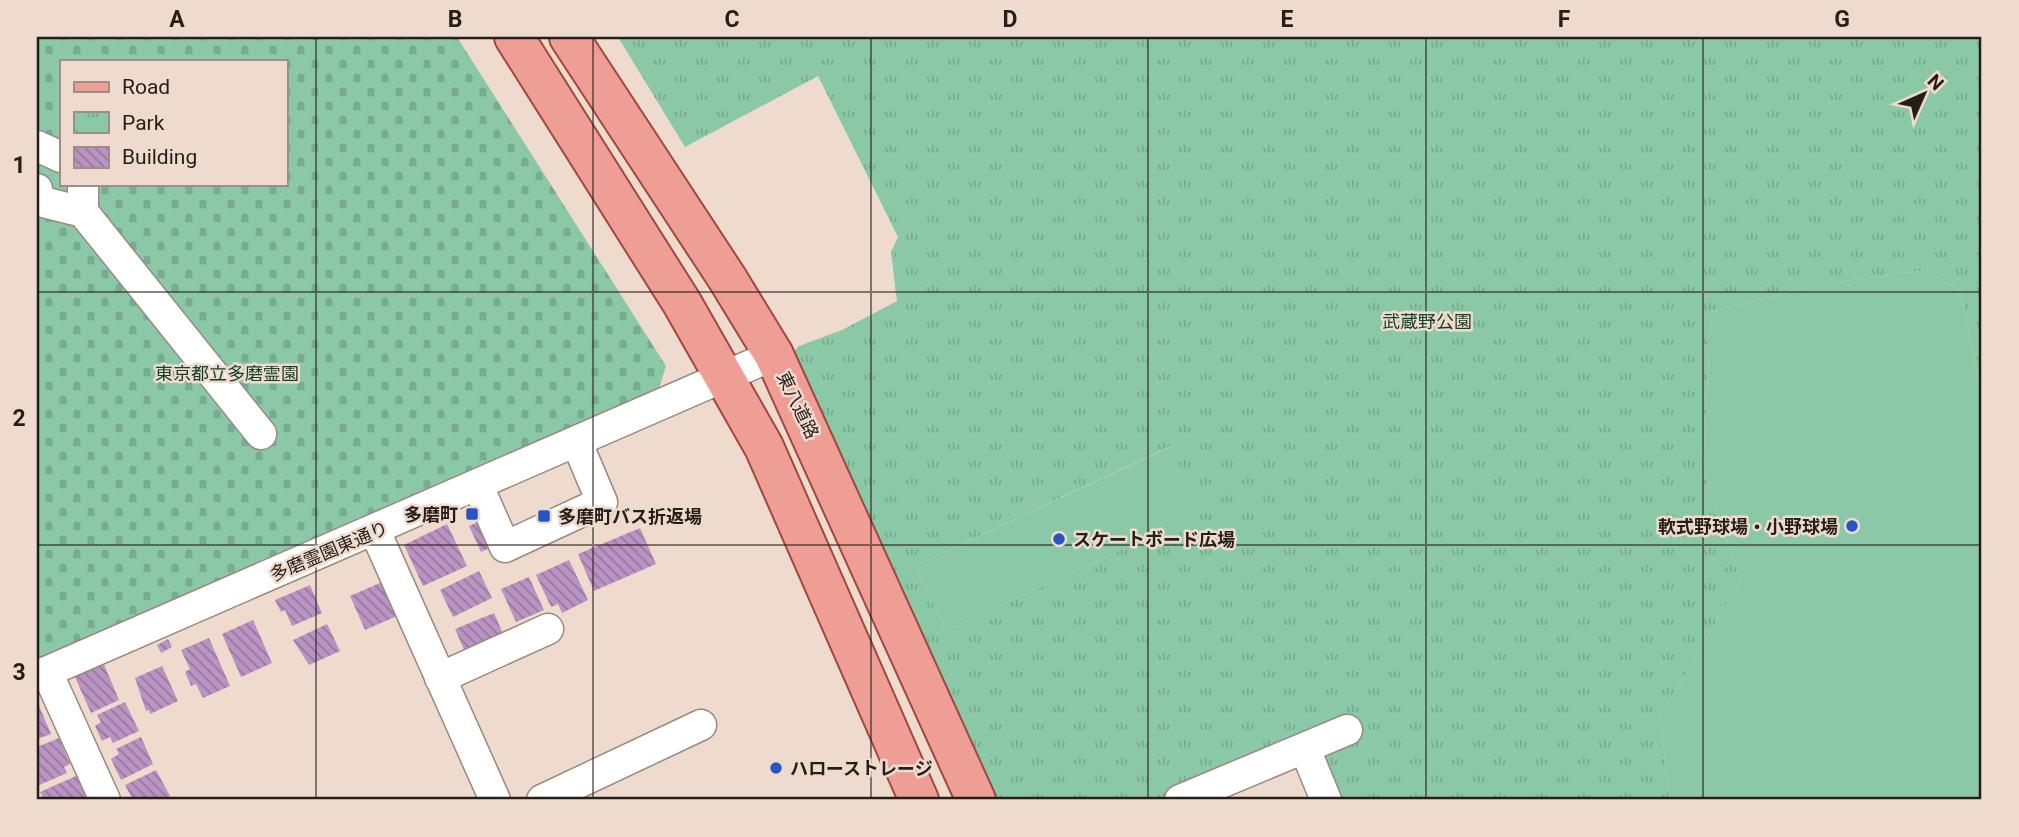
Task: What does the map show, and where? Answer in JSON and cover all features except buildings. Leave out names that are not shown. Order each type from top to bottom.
[{"type":"main road","points":[[514,37],[726,376],[764,447],[919,800]]},
{"type":"main road","name":"東八道路","points":[[569,37],[727,278],[774,355],[976,800]]},
{"type":"street","points":[[37,146],[60,157]]},
{"type":"street","points":[[38,198],[83,198],[261,434]]},
{"type":"street","name":"多磨霊園東通り","points":[[42,674],[774,355]]},
{"type":"street","points":[[478,486],[505,547],[602,502],[577,443]]},
{"type":"street","points":[[375,531],[495,800]]},
{"type":"street","points":[[440,678],[548,629]]},
{"type":"street","points":[[42,674],[104,800]]},
{"type":"street","points":[[542,800],[701,725]]},
{"type":"street","points":[[1180,800],[1347,730]]},
{"type":"street","points":[[1305,749],[1326,800]]},
{"type":"green space","name":"東京都立多磨霊園","points":[[37,37],[457,37],[666,366],[658,392],[37,663]]},
{"type":"green space","name":"武蔵野公園","points":[[618,37],[1982,37],[1982,397],[1961,292],[1927,270],[1823,284],[1711,312],[1703,471],[1741,580],[1660,716],[1670,800],[1326,800],[1305,749],[1168,800],[984,800],[786,360],[799,346],[842,330],[897,301],[891,252],[898,237],[818,76],[685,147]],"holes":[[[1171,446],[1202,512],[946,631],[915,566]]]},
{"type":"green space","name":"軟式野球場・小野球場","points":[[1927,270],[1961,292],[1982,397],[1982,800],[1670,800],[1660,716],[1741,580],[1703,471],[1711,312],[1823,284]]},
{"type":"green space","name":"スケートボード広場","points":[[1172,446],[1203,512],[946,631],[915,566]]},
{"type":"place","name":"多磨町","points":[[472,514]]},
{"type":"place","name":"多磨町バス折返場","points":[[544,516]]},
{"type":"place","name":"軟式野球場・小野球場","points":[[1852,526]]},
{"type":"place","name":"スケートボード広場","points":[[1059,539]]},
{"type":"place","name":"ハローストレージ","points":[[776,768]]}]
